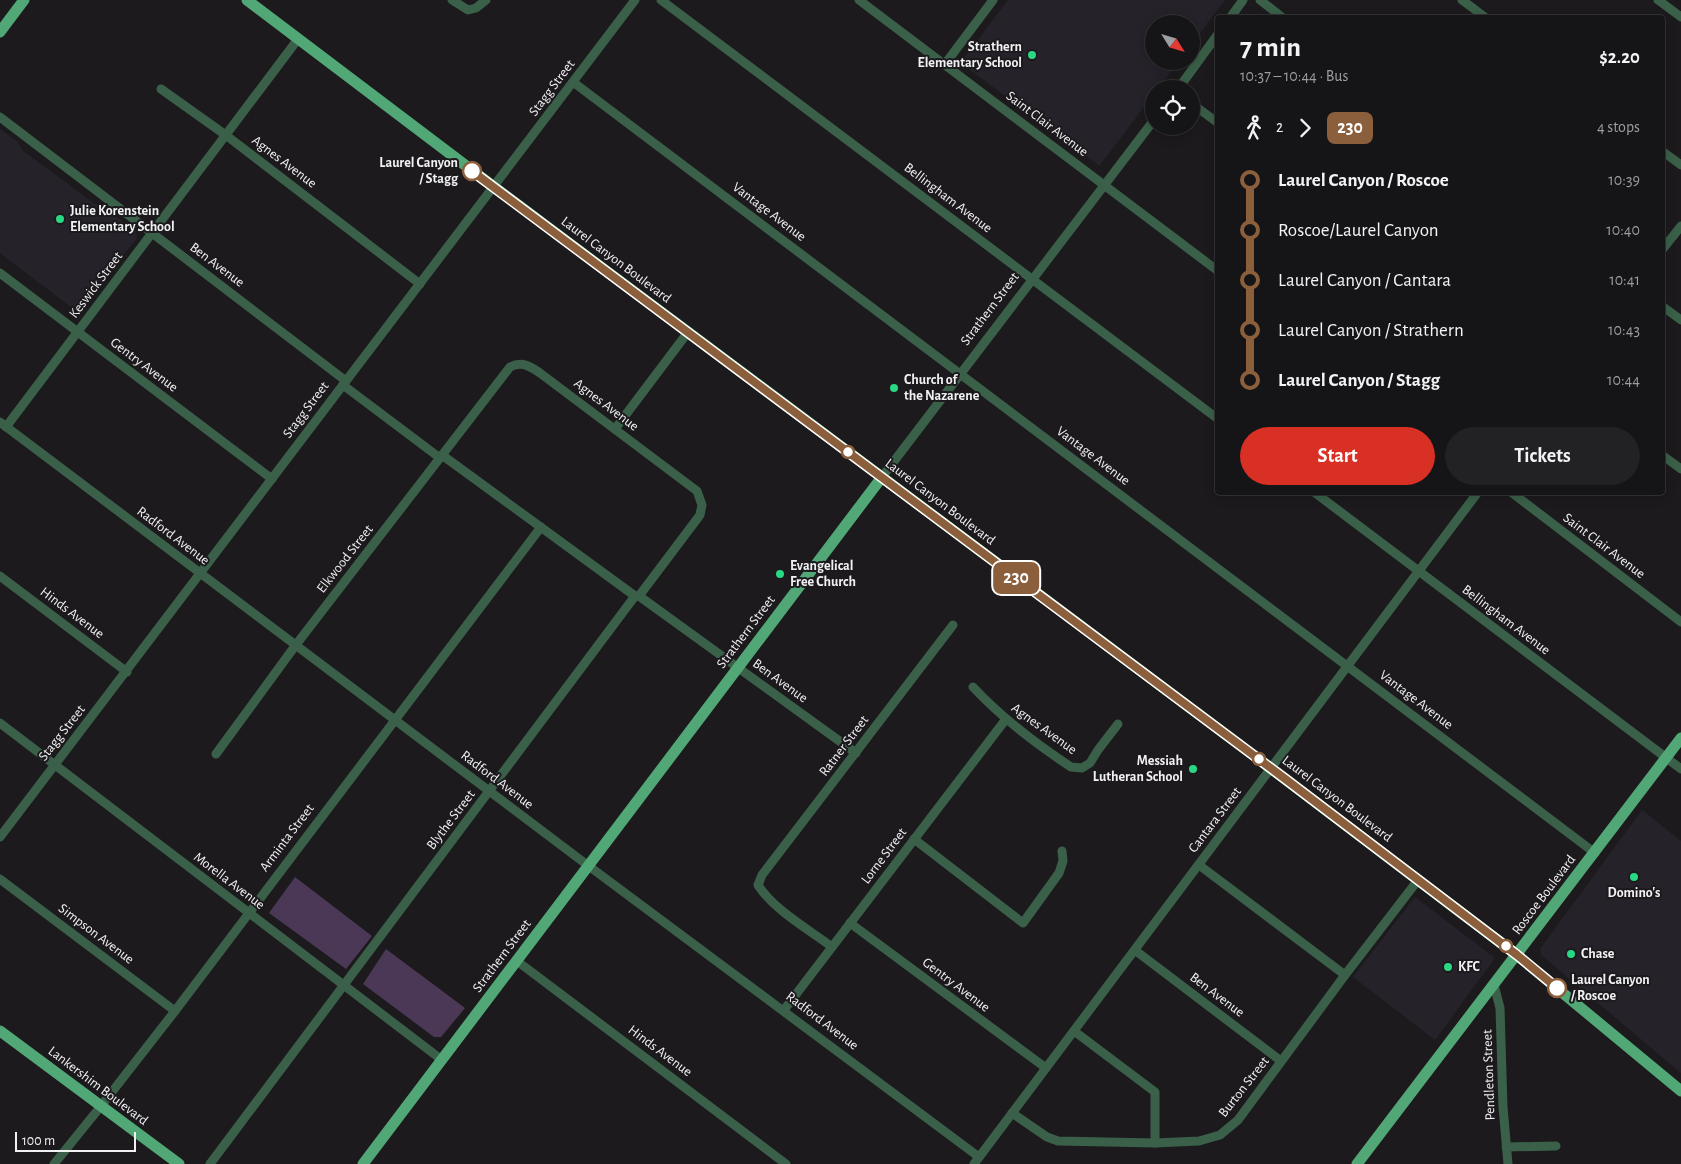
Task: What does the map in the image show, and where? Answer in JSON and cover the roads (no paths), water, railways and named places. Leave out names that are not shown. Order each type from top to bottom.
[{"type":"main road","points":[[0,32],[24,0]]},
{"type":"main road","name":"Laurel Canyon Boulevard","points":[[247,0],[1517,955],[1681,1091]]},
{"type":"main road","name":"Strathern Street","points":[[363,1164],[882,477]]},
{"type":"main road","name":"Roscoe Boulevard","points":[[1357,1164],[1681,738]]},
{"type":"main road","name":"Lankershim Boulevard","points":[[0,1031],[179,1164]]},
{"type":"street","points":[[452,0],[468,10],[476,8],[485,2]]},
{"type":"street","name":"Stagg Street","points":[[0,837],[635,0]]},
{"type":"street","name":"Bellingham Avenue","points":[[660,0],[1215,417]]},
{"type":"street","name":"Saint Clair Avenue","points":[[859,0],[1215,269]]},
{"type":"street","points":[[945,64],[993,0]]},
{"type":"street","points":[[1232,15],[1242,0]]},
{"type":"street","points":[[1260,0],[1279,15]]},
{"type":"street","points":[[1462,0],[1482,15]]},
{"type":"street","points":[[1658,0],[1681,17]]},
{"type":"street","points":[[1185,80],[1215,38]]},
{"type":"street","name":"Keswick Street","points":[[3,425],[78,332],[298,39]]},
{"type":"street","name":"Vantage Avenue","points":[[573,82],[1595,853]]},
{"type":"street","name":"Agnes Avenue","points":[[161,89],[227,136],[420,284]]},
{"type":"street","points":[[1200,109],[1215,120]]},
{"type":"street","name":"Ben Avenue","points":[[0,117],[441,456],[856,753]]},
{"type":"street","name":"Strathern Street","points":[[882,477],[1103,184],[1145,131]]},
{"type":"street","points":[[1665,153],[1681,165]]},
{"type":"street","points":[[1665,246],[1681,226]]},
{"type":"street","name":"Gentry Avenue","points":[[0,272],[272,479]]},
{"type":"street","points":[[1665,308],[1681,320]]},
{"type":"street","points":[[615,429],[688,332]]},
{"type":"street","name":"Agnes Avenue","points":[[497,382],[510,367],[517,364],[528,366],[697,491]]},
{"type":"street","name":"Elkwood Street","points":[[216,754],[295,646],[497,382]]},
{"type":"street","name":"Radford Avenue","points":[[3,425],[295,646],[784,1010],[976,1160]]},
{"type":"street","points":[[1665,457],[1681,469]]},
{"type":"street","name":"Blythe Street","points":[[210,1164],[700,515],[702,505],[697,491]]},
{"type":"street","name":"Bellingham Avenue","points":[[1318,495],[1681,769]]},
{"type":"street","name":"Cantara Street","points":[[976,1160],[1136,950],[1476,495]]},
{"type":"street","name":"Saint Clair Avenue","points":[[1515,495],[1681,622]]},
{"type":"street","name":"Arminta Street","points":[[54,1164],[175,1010],[541,528]]},
{"type":"street","name":"Hinds Avenue","points":[[0,576],[126,672]]},
{"type":"street","name":"Ratner Street","points":[[832,947],[774,904],[758,885],[762,875],[953,625]]},
{"type":"street","name":"Agnes Avenue","points":[[972,687],[1006,719],[1060,760],[1071,766],[1082,768],[1090,763],[1118,724]]},
{"type":"street","name":"Lorne Street","points":[[784,1010],[1006,719]]},
{"type":"street","name":"Morella Avenue","points":[[0,723],[248,914],[442,1060]]},
{"type":"street","points":[[914,838],[1023,923],[1059,873],[1063,861],[1062,851]]},
{"type":"street","points":[[1199,865],[1345,975]]},
{"type":"street","name":"Simpson Avenue","points":[[0,879],[175,1010]]},
{"type":"street","name":"Burton Street","points":[[1012,1112],[1047,1138],[1058,1141],[1199,1141],[1220,1135],[1238,1120],[1418,880]]},
{"type":"street","name":"Gentry Avenue","points":[[850,923],[1046,1068]]},
{"type":"street","name":"Ben Avenue","points":[[1136,950],[1281,1061]]},
{"type":"street","name":"Hinds Avenue","points":[[517,961],[786,1164]]},
{"type":"street","name":"Pendleton Street","points":[[1494,985],[1500,1008],[1508,1164]]},
{"type":"street","points":[[1074,1031],[1155,1092],[1155,1142]]},
{"type":"street","points":[[1506,1148],[1556,1146]]},
{"type":"place","name":"Strathern Elementary School","points":[[1032,55]]},
{"type":"place","name":"Laurel Canyon / Stagg","points":[[472,171]]},
{"type":"place","name":"Julie Korenstein Elementary School","points":[[60,219]]},
{"type":"place","name":"Church of the Nazarene","points":[[894,388]]},
{"type":"place","name":"Evangelical Free Church","points":[[780,574]]},
{"type":"place","name":"Messiah Lutheran School","points":[[1193,769]]},
{"type":"place","name":"Domino's","points":[[1634,877]]},
{"type":"place","name":"Chase","points":[[1571,954]]},
{"type":"place","name":"KFC","points":[[1448,967]]},
{"type":"place","name":"Laurel Canyon / Roscoe","points":[[1557,988]]}]
